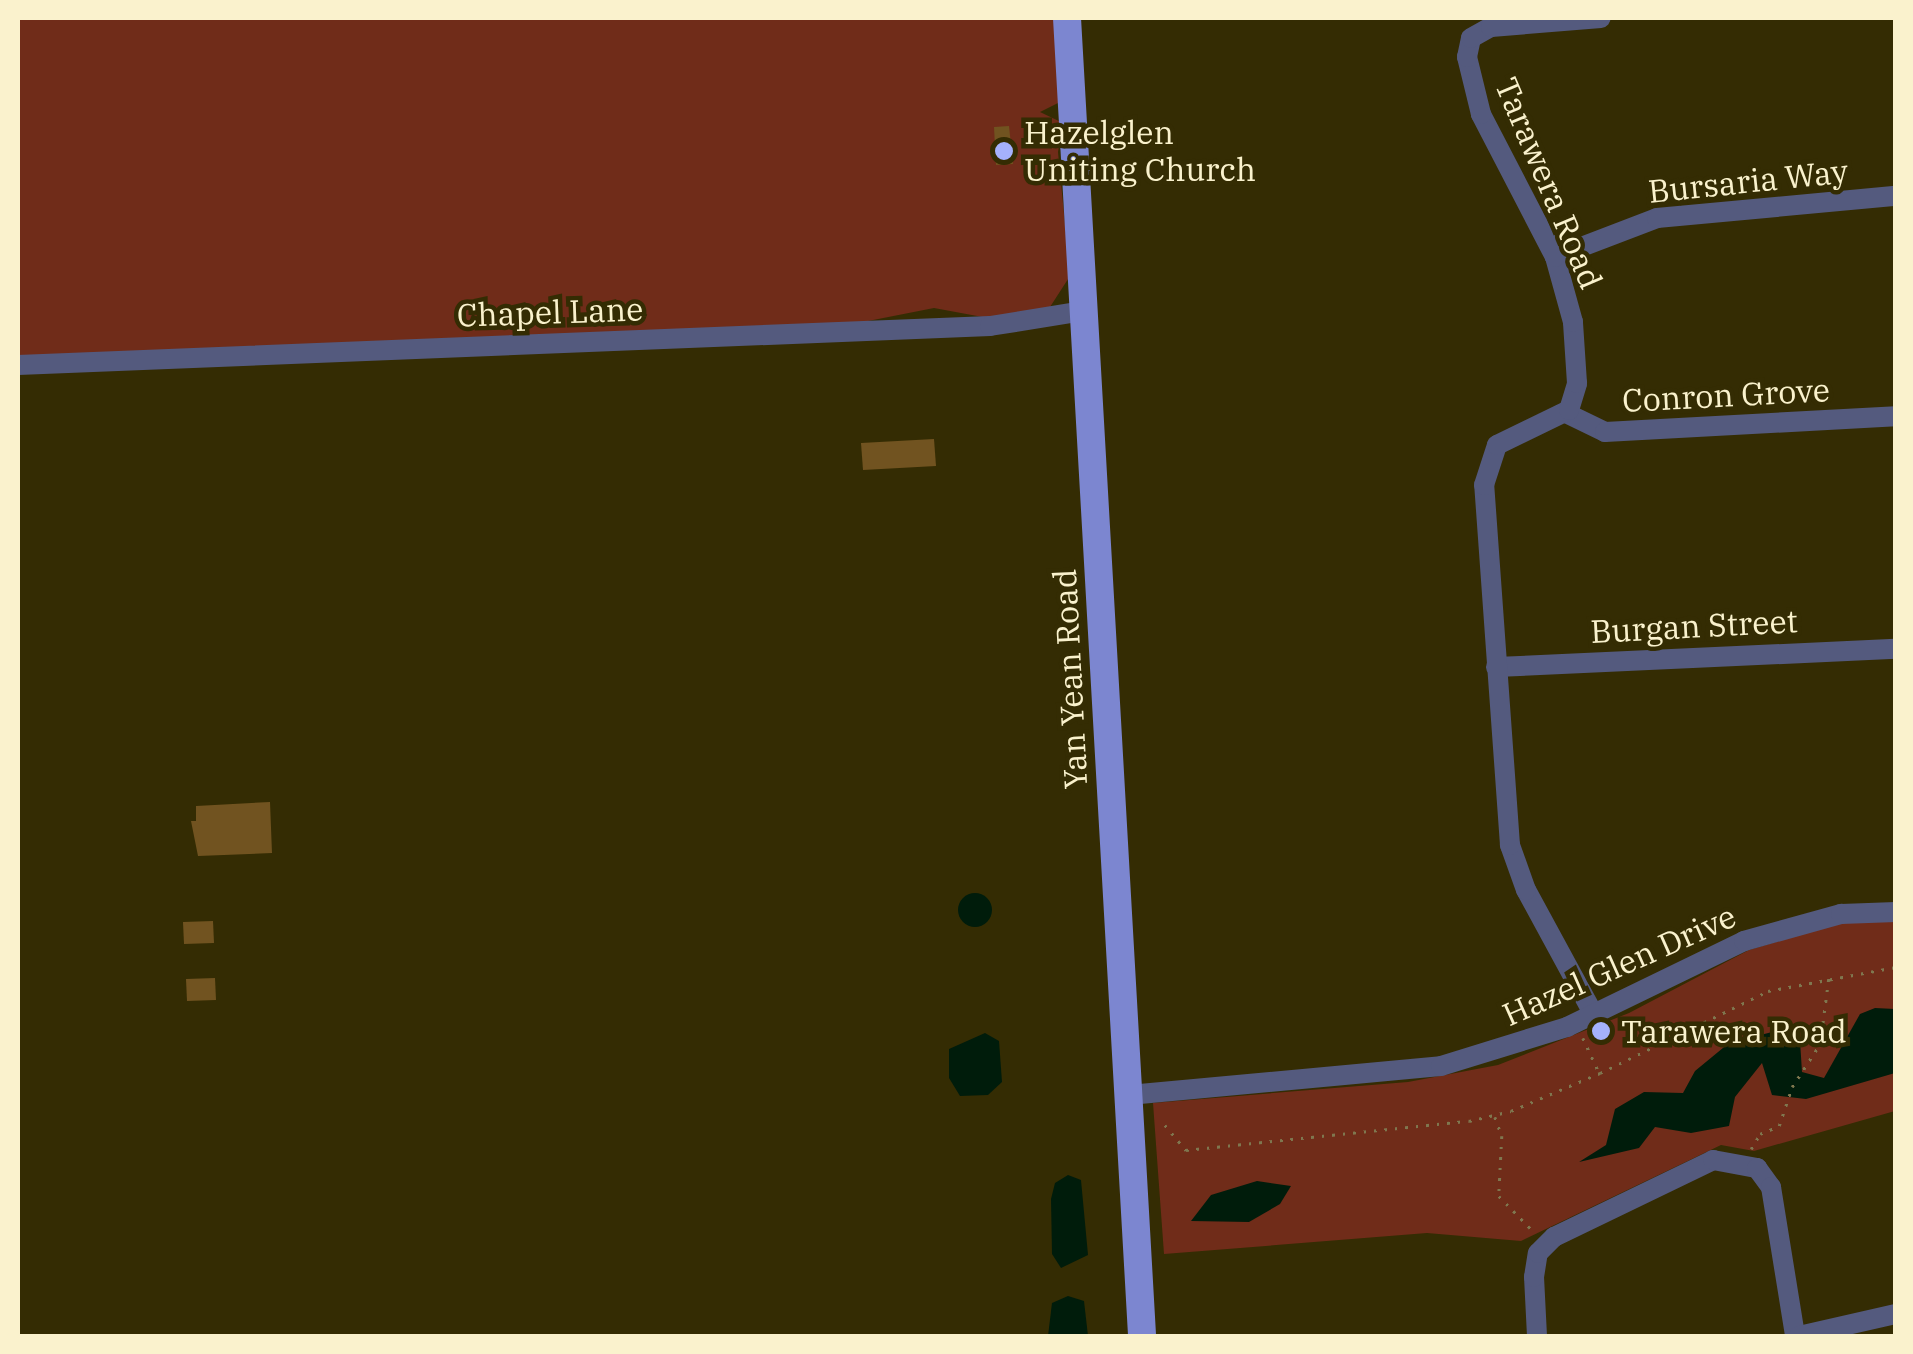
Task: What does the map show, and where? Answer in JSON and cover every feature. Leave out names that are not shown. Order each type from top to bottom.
[{"type":"main road","name":"Yan Yean Road","points":[[1068,18],[1142,1336]]},
{"type":"street","name":"Tarawera Road","points":[[1566,413],[1577,383],[1574,322],[1555,257],[1482,114],[1467,47],[1490,27],[1601,18]]},
{"type":"street","name":"Bursaria Way","points":[[1555,257],[1630,225],[1674,215],[1896,196]]},
{"type":"street","name":"Chapel Lane","points":[[18,365],[990,326],[1084,310]]},
{"type":"street","name":"Conron Grove","points":[[1566,413],[1604,432],[1896,416]]},
{"type":"street","points":[[1566,413],[1507,436],[1488,460],[1484,486],[1510,846],[1584,1019]]},
{"type":"street","name":"Burgan Street","points":[[1496,666],[1896,649]]},
{"type":"street","name":"Hazel Glen Drive","points":[[1128,1096],[1406,1073],[1584,1019],[1744,941],[1842,914],[1896,912]]},
{"type":"street","points":[[1538,1336],[1542,1249],[1713,1160],[1748,1165],[1771,1187],[1797,1336],[1896,1314]]},
{"type":"path","points":[[1166,1125],[1186,1150],[1494,1115],[1600,1073],[1768,990],[1828,975],[1896,967]]},
{"type":"path","points":[[1748,1165],[1752,1143],[1779,1126],[1826,1025],[1828,975]]},
{"type":"path","points":[[1584,1019],[1600,1073]]},
{"type":"path","points":[[1494,1115],[1502,1160],[1498,1196],[1542,1249]]},
{"type":"shaded area","points":[[18,18],[1060,18],[1060,102],[1040,112],[1063,123],[1058,152],[1070,276],[1050,307],[988,318],[934,308],[863,322],[18,356]]},
{"type":"shaded area","points":[[975,893],[987,898],[992,910],[987,922],[975,927],[963,922],[958,910],[963,898]]},
{"type":"shaded area","points":[[1895,919],[1895,1111],[1754,1151],[1721,1145],[1521,1241],[1427,1233],[1164,1254],[1153,1103],[1408,1082],[1498,1065],[1629,1013],[1749,950],[1846,921]]},
{"type":"shaded area","points":[[1875,1008],[1895,1009],[1895,1073],[1806,1099],[1772,1095],[1762,1063],[1735,1097],[1729,1126],[1691,1133],[1655,1127],[1639,1148],[1579,1162],[1606,1145],[1615,1109],[1644,1092],[1683,1093],[1695,1071],[1729,1043],[1799,1025],[1802,1072],[1824,1078],[1860,1014]]},
{"type":"shaded area","points":[[985,1033],[999,1041],[1002,1082],[988,1095],[960,1096],[949,1078],[949,1049]]},
{"type":"shaded area","points":[[1068,1175],[1081,1180],[1088,1255],[1061,1268],[1052,1254],[1051,1199],[1055,1183]]},
{"type":"shaded area","points":[[1257,1181],[1291,1186],[1280,1204],[1249,1222],[1191,1221],[1211,1195]]},
{"type":"shaded area","points":[[1068,1296],[1084,1301],[1088,1336],[1048,1336],[1052,1303]]},
{"type":"building","name":"Hazelglen Uniting Church","points":[[1009,126],[1013,164],[996,165],[994,127]]},
{"type":"building","points":[[934,439],[936,466],[863,470],[861,443]]},
{"type":"building","points":[[270,802],[272,853],[198,856],[191,821],[196,821],[196,806]]},
{"type":"building","points":[[213,921],[214,943],[184,944],[183,922]]},
{"type":"building","points":[[215,978],[216,1000],[187,1001],[186,979]]},
{"type":"place","name":"Hazelglen Uniting Church","points":[[1004,151]]},
{"type":"place","name":"Tarawera Road","points":[[1601,1031]]}]
